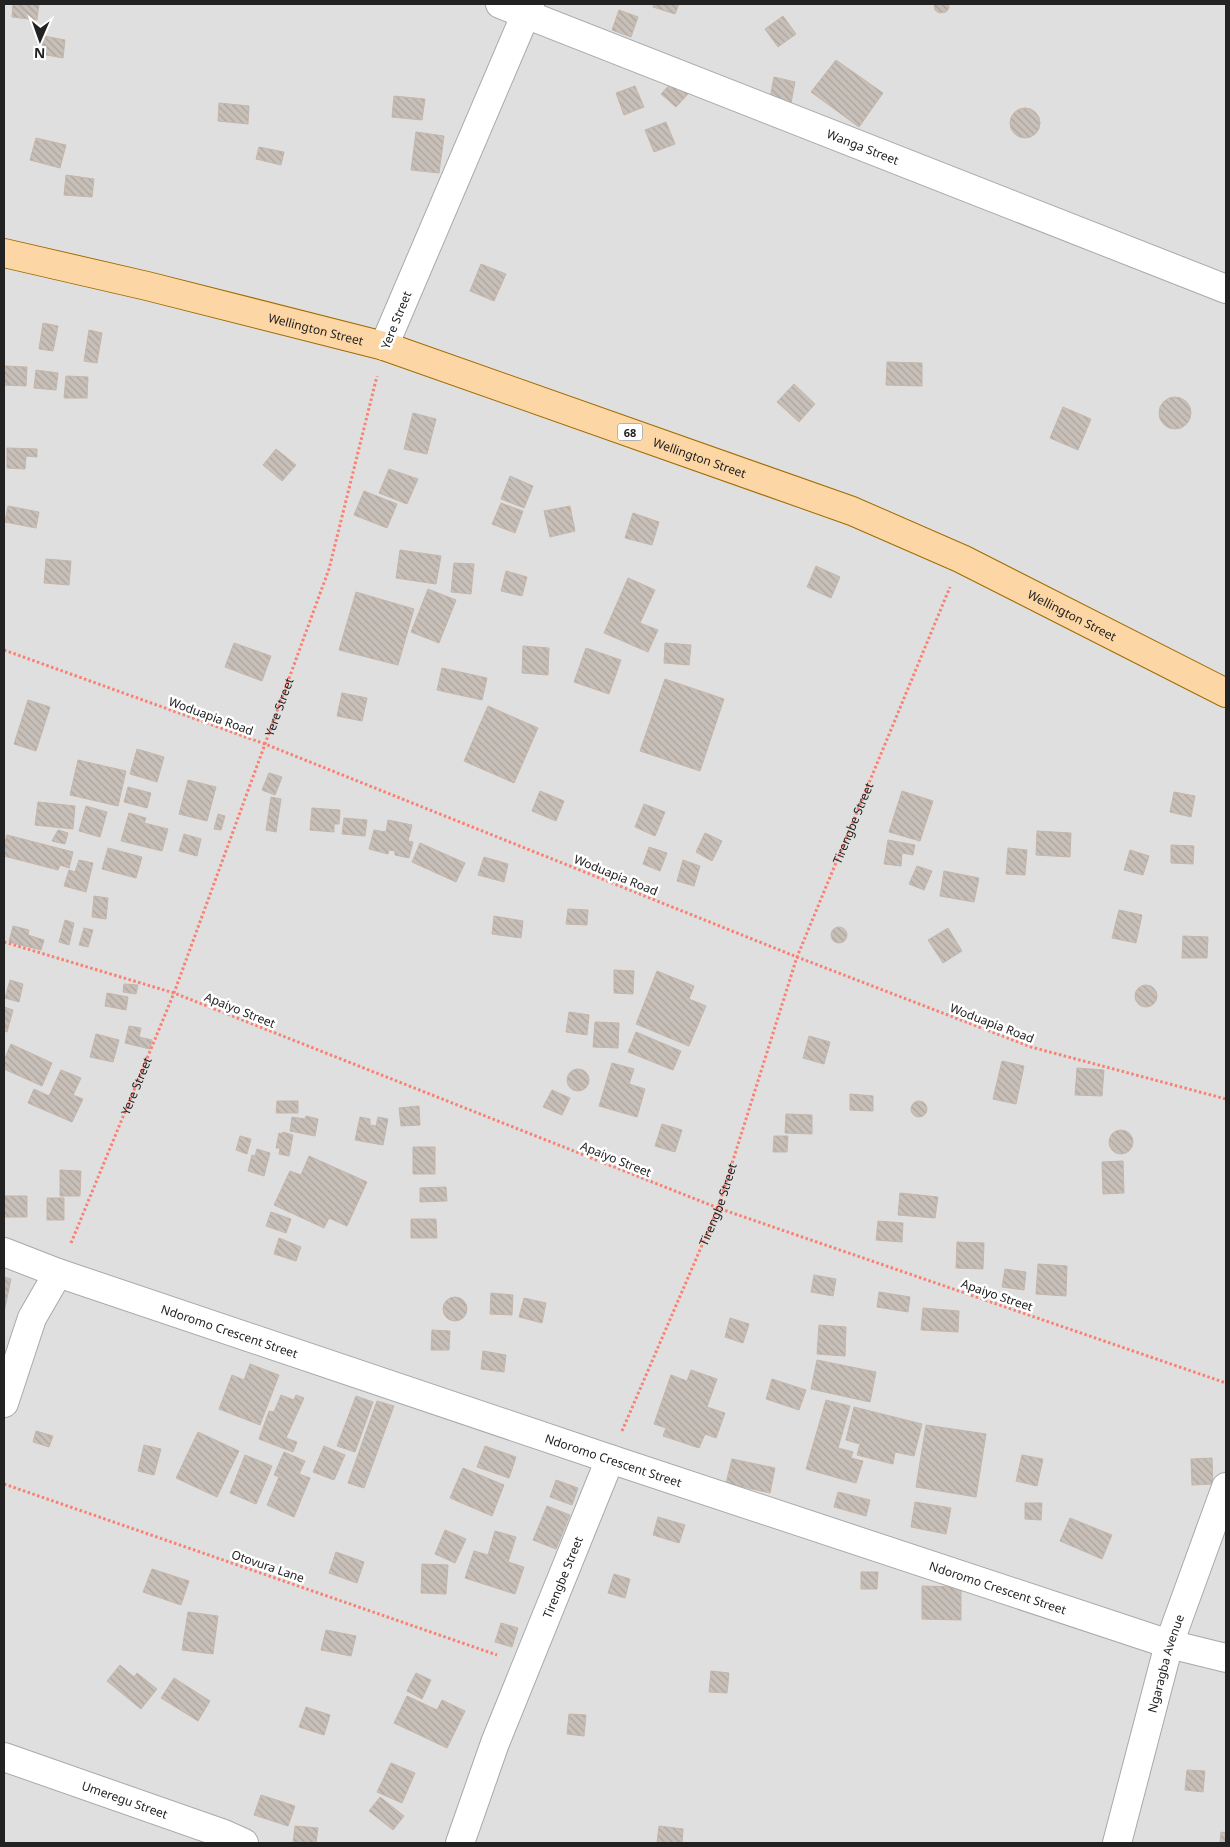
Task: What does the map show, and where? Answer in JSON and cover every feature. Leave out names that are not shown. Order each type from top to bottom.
[{"type":"main road","name":"Wellington Street","points":[[4,252],[384,346],[852,511],[962,559],[1226,693]]},
{"type":"street","name":"Wanga Street","points":[[500,4],[528,8],[1226,289]]},
{"type":"street","name":"Yere Street","points":[[384,346],[528,8]]},
{"type":"street","name":"Ndoromo Crescent Street","points":[[4,1252],[58,1273],[610,1459],[1169,1644],[1226,1658]]},
{"type":"street","points":[[4,1403],[32,1318],[58,1273]]},
{"type":"street","name":"Tirengbe Street","points":[[460,1843],[495,1743],[610,1459]]},
{"type":"street","name":"Ngaragba Avenue","points":[[1117,1843],[1169,1644],[1226,1487]]},
{"type":"street","name":"Umeregu Street","points":[[4,1758],[224,1834],[244,1843]]},
{"type":"path","name":"Yere Street","points":[[58,1273],[174,993],[329,569],[384,346]]},
{"type":"path","name":"Tirengbe Street","points":[[610,1459],[718,1208],[797,957],[962,559]]},
{"type":"path","name":"Woduapia Road","points":[[4,650],[265,744],[797,957],[1031,1047],[1226,1099]]},
{"type":"path","name":"Apaiyo Street","points":[[4,942],[174,993],[718,1208],[1226,1383]]},
{"type":"path","name":"Otovura Lane","points":[[4,1484],[526,1665]]},
{"type":"shaded area","points":[[4,4],[1226,4],[1226,1843],[4,1843]]},
{"type":"building","points":[[13,4],[39,4],[37,20],[12,17]]},
{"type":"building","points":[[654,4],[679,4],[675,14],[653,7]]},
{"type":"building","points":[[934,4],[948,4],[949,8],[946,12],[939,13],[935,10]]},
{"type":"building","points":[[619,10],[638,17],[631,37],[612,30]]},
{"type":"building","points":[[783,16],[796,34],[778,47],[765,29]]},
{"type":"building","points":[[44,36],[65,40],[63,58],[41,54]]},
{"type":"building","points":[[836,60],[883,93],[859,127],[811,92]]},
{"type":"building","points":[[774,77],[795,82],[791,103],[770,98]]},
{"type":"building","points":[[674,80],[689,93],[676,107],[661,94]]},
{"type":"building","points":[[635,86],[644,107],[624,115],[616,93]]},
{"type":"building","points":[[394,96],[425,99],[422,120],[392,117]]},
{"type":"building","points":[[219,103],[249,106],[248,124],[218,121]]},
{"type":"building","points":[[1025,108],[1036,112],[1040,123],[1036,134],[1025,138],[1014,134],[1010,123],[1014,112]]},
{"type":"building","points":[[666,122],[675,144],[654,152],[645,130]]},
{"type":"building","points":[[416,132],[444,136],[439,173],[411,170]]},
{"type":"building","points":[[36,138],[66,145],[60,168],[30,160]]},
{"type":"building","points":[[259,147],[284,152],[281,165],[256,159]]},
{"type":"building","points":[[66,175],[94,179],[92,197],[64,195]]},
{"type":"building","points":[[481,264],[506,274],[494,301],[470,291]]},
{"type":"building","points":[[43,323],[58,326],[53,351],[39,349]]},
{"type":"building","points":[[89,330],[102,333],[97,363],[84,361]]},
{"type":"building","points":[[887,362],[922,363],[922,386],[886,385]]},
{"type":"building","points":[[4,366],[27,367],[26,386],[4,385]]},
{"type":"building","points":[[36,370],[58,373],[56,390],[34,388]]},
{"type":"building","points":[[66,376],[88,377],[87,398],[64,398]]},
{"type":"building","points":[[794,384],[815,404],[799,422],[777,402]]},
{"type":"building","points":[[1175,397],[1187,401],[1191,413],[1187,425],[1175,429],[1163,425],[1159,413],[1163,401]]},
{"type":"building","points":[[1063,407],[1091,419],[1078,450],[1050,438]]},
{"type":"building","points":[[413,413],[436,419],[427,454],[404,449]]},
{"type":"building","points":[[7,448],[37,449],[37,457],[26,456],[25,469],[7,468]]},
{"type":"building","points":[[276,449],[296,465],[282,481],[263,465]]},
{"type":"building","points":[[389,469],[418,479],[407,504],[379,493]]},
{"type":"building","points":[[510,476],[533,486],[524,508],[501,499]]},
{"type":"building","points":[[364,491],[397,504],[387,528],[354,515]]},
{"type":"building","points":[[501,503],[523,511],[515,533],[492,524]]},
{"type":"building","points":[[8,506],[39,512],[36,528],[5,522]]},
{"type":"building","points":[[570,506],[575,531],[550,537],[544,511]]},
{"type":"building","points":[[633,513],[659,522],[652,545],[625,538]]},
{"type":"building","points":[[400,550],[441,556],[436,584],[396,578]]},
{"type":"building","points":[[46,559],[71,561],[69,585],[44,583]]},
{"type":"building","points":[[454,563],[474,564],[471,594],[451,592]]},
{"type":"building","points":[[816,566],[840,577],[831,598],[807,587]]},
{"type":"building","points":[[506,571],[527,577],[522,596],[501,591]]},
{"type":"building","points":[[628,578],[655,590],[640,623],[658,630],[648,652],[604,633]]},
{"type":"building","points":[[428,589],[456,600],[439,643],[411,632]]},
{"type":"building","points":[[356,592],[414,609],[398,665],[339,650]]},
{"type":"building","points":[[234,643],[271,656],[262,681],[225,667]]},
{"type":"building","points":[[665,643],[691,645],[689,665],[664,663]]},
{"type":"building","points":[[523,646],[549,648],[548,675],[522,673]]},
{"type":"building","points":[[586,648],[621,660],[609,694],[574,682]]},
{"type":"building","points":[[442,668],[487,678],[482,700],[437,690]]},
{"type":"building","points":[[665,679],[724,699],[700,771],[640,751]]},
{"type":"building","points":[[342,693],[367,698],[362,721],[337,716]]},
{"type":"building","points":[[28,700],[50,707],[36,751],[14,744]]},
{"type":"building","points":[[488,706],[538,728],[514,783],[464,761]]},
{"type":"building","points":[[137,749],[164,757],[157,782],[130,774]]},
{"type":"building","points":[[78,760],[126,771],[118,806],[70,795]]},
{"type":"building","points":[[269,773],[282,777],[275,795],[262,790]]},
{"type":"building","points":[[188,780],[216,787],[207,821],[179,814]]},
{"type":"building","points":[[128,787],[151,793],[147,808],[124,802]]},
{"type":"building","points":[[540,791],[564,801],[556,821],[532,811]]},
{"type":"building","points":[[902,791],[933,801],[920,841],[889,832]]},
{"type":"building","points":[[1174,792],[1195,796],[1191,817],[1170,812]]},
{"type":"building","points":[[271,797],[281,799],[276,832],[266,830]]},
{"type":"building","points":[[38,802],[75,806],[73,829],[35,825]]},
{"type":"building","points":[[644,804],[665,812],[655,836],[635,827]]},
{"type":"building","points":[[86,806],[107,812],[100,837],[79,831]]},
{"type":"building","points":[[312,808],[340,810],[339,824],[334,824],[334,832],[310,830]]},
{"type":"building","points":[[129,813],[146,818],[144,823],[168,829],[162,851],[121,841]]},
{"type":"building","points":[[218,814],[225,816],[221,830],[214,829]]},
{"type":"building","points":[[344,818],[367,820],[365,836],[342,834]]},
{"type":"building","points":[[388,820],[412,825],[408,841],[413,842],[409,858],[395,855],[395,851],[389,850],[388,854],[369,849],[374,830],[386,832]]},
{"type":"building","points":[[58,830],[68,833],[65,844],[52,841]]},
{"type":"building","points":[[1037,831],[1071,833],[1070,857],[1036,855]]},
{"type":"building","points":[[705,833],[722,841],[712,861],[696,852]]},
{"type":"building","points":[[184,834],[201,839],[197,856],[179,851]]},
{"type":"building","points":[[7,835],[73,852],[69,868],[60,865],[58,870],[4,856]]},
{"type":"building","points":[[888,840],[915,845],[913,855],[902,853],[901,866],[884,864]]},
{"type":"building","points":[[420,843],[465,863],[456,882],[412,862]]},
{"type":"building","points":[[1171,845],[1194,846],[1193,864],[1171,863]]},
{"type":"building","points":[[649,847],[667,853],[660,871],[643,864]]},
{"type":"building","points":[[108,848],[142,857],[136,878],[102,869]]},
{"type":"building","points":[[1008,848],[1027,850],[1025,875],[1006,874]]},
{"type":"building","points":[[1130,850],[1149,856],[1143,875],[1124,870]]},
{"type":"building","points":[[484,857],[508,864],[504,882],[478,875]]},
{"type":"building","points":[[79,860],[93,863],[86,892],[64,886],[69,870],[75,872]]},
{"type":"building","points":[[683,860],[700,866],[694,886],[677,881]]},
{"type":"building","points":[[917,866],[932,871],[924,890],[909,884]]},
{"type":"building","points":[[944,871],[979,878],[974,902],[940,896]]},
{"type":"building","points":[[94,896],[108,898],[106,919],[92,917]]},
{"type":"building","points":[[568,909],[588,910],[587,925],[566,924]]},
{"type":"building","points":[[1119,910],[1142,915],[1136,943],[1112,938]]},
{"type":"building","points":[[494,916],[523,921],[521,938],[492,934]]},
{"type":"building","points":[[65,920],[74,923],[69,945],[59,942]]},
{"type":"building","points":[[13,926],[29,930],[28,935],[44,940],[41,950],[9,942]]},
{"type":"building","points":[[836,927],[842,927],[847,932],[845,941],[836,943],[831,938],[831,932]]},
{"type":"building","points":[[84,928],[93,930],[88,947],[79,945]]},
{"type":"building","points":[[948,928],[962,951],[943,963],[928,940]]},
{"type":"building","points":[[1183,936],[1208,937],[1207,958],[1182,958]]},
{"type":"building","points":[[614,970],[634,971],[633,994],[614,993]]},
{"type":"building","points":[[657,971],[694,986],[689,999],[706,1006],[689,1046],[636,1024]]},
{"type":"building","points":[[10,980],[23,984],[19,1002],[5,998]]},
{"type":"building","points":[[124,984],[138,985],[136,994],[123,992]]},
{"type":"building","points":[[1142,985],[1150,985],[1157,992],[1157,1000],[1150,1007],[1142,1007],[1135,1000],[1135,992]]},
{"type":"building","points":[[107,993],[128,997],[126,1010],[105,1006]]},
{"type":"building","points":[[4,1007],[13,1010],[7,1032],[4,1031]]},
{"type":"building","points":[[569,1012],[589,1015],[587,1035],[566,1032]]},
{"type":"building","points":[[595,1022],[619,1023],[618,1048],[593,1047]]},
{"type":"building","points":[[129,1026],[141,1028],[139,1037],[152,1040],[150,1049],[125,1043]]},
{"type":"building","points":[[636,1032],[681,1051],[673,1070],[628,1052]]},
{"type":"building","points":[[96,1034],[119,1040],[113,1062],[90,1057]]},
{"type":"building","points":[[809,1036],[830,1042],[824,1064],[803,1058]]},
{"type":"building","points":[[11,1044],[52,1063],[42,1086],[4,1069],[4,1060]]},
{"type":"building","points":[[1002,1061],[1024,1066],[1016,1104],[993,1099]]},
{"type":"building","points":[[612,1063],[634,1069],[629,1084],[645,1089],[637,1117],[599,1106]]},
{"type":"building","points":[[1077,1068],[1104,1070],[1102,1096],[1075,1095]]},
{"type":"building","points":[[578,1069],[586,1072],[589,1080],[586,1088],[578,1091],[570,1088],[567,1080],[570,1072]]},
{"type":"building","points":[[61,1070],[81,1078],[73,1095],[83,1099],[72,1122],[28,1103],[34,1089],[49,1096]]},
{"type":"building","points":[[552,1090],[570,1098],[562,1115],[543,1107]]},
{"type":"building","points":[[850,1094],[873,1096],[873,1111],[850,1110]]},
{"type":"building","points":[[277,1101],[298,1101],[298,1113],[276,1113]]},
{"type":"building","points":[[916,1101],[922,1101],[927,1106],[925,1115],[916,1117],[911,1112],[911,1106]]},
{"type":"building","points":[[419,1106],[420,1125],[401,1126],[399,1108]]},
{"type":"building","points":[[786,1114],[812,1115],[812,1134],[785,1133]]},
{"type":"building","points":[[306,1116],[318,1119],[315,1136],[290,1131],[292,1117],[305,1119]]},
{"type":"building","points":[[360,1117],[370,1119],[370,1125],[376,1126],[378,1117],[388,1119],[383,1145],[355,1140]]},
{"type":"building","points":[[662,1124],[682,1130],[675,1152],[655,1146]]},
{"type":"building","points":[[1121,1130],[1129,1134],[1133,1142],[1129,1150],[1121,1154],[1113,1150],[1109,1142],[1113,1134]]},
{"type":"building","points":[[283,1132],[293,1135],[289,1156],[279,1154],[280,1148],[276,1148],[279,1133],[282,1134]]},
{"type":"building","points":[[240,1136],[251,1139],[247,1154],[236,1150]]},
{"type":"building","points":[[774,1136],[788,1136],[787,1152],[773,1152]]},
{"type":"building","points":[[413,1147],[435,1147],[435,1174],[413,1174]]},
{"type":"building","points":[[257,1149],[270,1153],[264,1176],[248,1171],[252,1155],[255,1156]]},
{"type":"building","points":[[309,1156],[367,1182],[347,1226],[329,1218],[324,1228],[274,1205],[290,1171],[301,1175]]},
{"type":"building","points":[[1123,1161],[1124,1193],[1103,1194],[1102,1162]]},
{"type":"building","points":[[60,1170],[81,1171],[80,1196],[60,1196]]},
{"type":"building","points":[[446,1187],[447,1201],[420,1202],[420,1188]]},
{"type":"building","points":[[900,1193],[938,1197],[935,1218],[898,1215]]},
{"type":"building","points":[[4,1196],[27,1196],[27,1217],[4,1217]]},
{"type":"building","points":[[47,1198],[64,1198],[64,1220],[47,1220]]},
{"type":"building","points":[[271,1212],[291,1219],[286,1233],[266,1226]]},
{"type":"building","points":[[411,1219],[436,1219],[437,1238],[411,1238]]},
{"type":"building","points":[[878,1221],[903,1223],[902,1242],[876,1240]]},
{"type":"building","points":[[279,1238],[301,1247],[296,1261],[274,1254]]},
{"type":"building","points":[[957,1242],[984,1243],[983,1269],[956,1268]]},
{"type":"building","points":[[1038,1264],[1067,1266],[1066,1296],[1036,1294]]},
{"type":"building","points":[[1005,1269],[1026,1272],[1024,1290],[1002,1287]]},
{"type":"building","points":[[814,1275],[836,1279],[833,1296],[811,1292]]},
{"type":"building","points":[[4,1277],[11,1279],[4,1312]]},
{"type":"building","points":[[879,1292],[910,1297],[908,1312],[877,1307]]},
{"type":"building","points":[[491,1293],[513,1295],[512,1315],[490,1314]]},
{"type":"building","points":[[455,1297],[463,1301],[467,1309],[463,1317],[455,1321],[447,1317],[443,1309],[447,1301]]},
{"type":"building","points":[[524,1298],[546,1303],[542,1323],[519,1317]]},
{"type":"building","points":[[923,1308],[959,1311],[958,1332],[921,1330]]},
{"type":"building","points":[[730,1318],[749,1324],[743,1343],[725,1337]]},
{"type":"building","points":[[819,1325],[846,1327],[845,1356],[817,1354]]},
{"type":"building","points":[[432,1330],[450,1331],[449,1350],[431,1350]]},
{"type":"building","points":[[483,1351],[506,1355],[504,1372],[481,1369]]},
{"type":"building","points":[[817,1360],[876,1372],[870,1402],[811,1389]]},
{"type":"building","points":[[250,1364],[279,1375],[260,1425],[219,1409],[232,1375],[244,1380]]},
{"type":"building","points":[[691,1370],[717,1379],[707,1407],[725,1413],[716,1438],[705,1434],[699,1448],[663,1436],[666,1428],[654,1424],[671,1375],[687,1381]]},
{"type":"building","points":[[772,1379],[806,1390],[799,1410],[766,1399]]},
{"type":"building","points":[[281,1395],[294,1400],[296,1395],[304,1398],[286,1438],[297,1442],[293,1452],[259,1439],[269,1411],[274,1412]]},
{"type":"building","points":[[356,1396],[373,1402],[355,1452],[337,1446]]},
{"type":"building","points":[[826,1400],[850,1406],[838,1448],[853,1452],[851,1458],[863,1461],[856,1483],[806,1469]]},
{"type":"building","points":[[377,1401],[394,1406],[364,1488],[348,1483]]},
{"type":"building","points":[[854,1407],[922,1424],[914,1456],[895,1452],[893,1464],[857,1455],[860,1444],[846,1440]]},
{"type":"building","points":[[926,1425],[986,1434],[976,1497],[916,1487]]},
{"type":"building","points":[[36,1431],[53,1436],[49,1447],[33,1442]]},
{"type":"building","points":[[198,1432],[239,1451],[217,1497],[176,1478]]},
{"type":"building","points":[[144,1445],[161,1449],[154,1475],[138,1471]]},
{"type":"building","points":[[324,1446],[345,1455],[334,1480],[313,1472]]},
{"type":"building","points":[[485,1446],[516,1457],[509,1478],[477,1467]]},
{"type":"building","points":[[284,1452],[305,1461],[299,1474],[310,1478],[294,1517],[267,1505],[279,1477],[274,1475]]},
{"type":"building","points":[[245,1455],[272,1466],[256,1504],[230,1493]]},
{"type":"building","points":[[1022,1455],[1043,1459],[1037,1486],[1016,1481]]},
{"type":"building","points":[[1212,1458],[1213,1484],[1192,1485],[1191,1459]]},
{"type":"building","points":[[732,1459],[775,1468],[770,1493],[726,1483]]},
{"type":"building","points":[[463,1468],[504,1485],[492,1516],[450,1498]]},
{"type":"building","points":[[556,1480],[578,1488],[572,1505],[550,1497]]},
{"type":"building","points":[[838,1492],[870,1500],[866,1516],[834,1507]]},
{"type":"building","points":[[915,1502],[951,1508],[946,1534],[911,1527]]},
{"type":"building","points":[[1025,1503],[1042,1503],[1041,1520],[1025,1519]]},
{"type":"building","points":[[547,1506],[570,1515],[556,1549],[533,1540]]},
{"type":"building","points":[[658,1517],[685,1525],[679,1543],[653,1535]]},
{"type":"building","points":[[1070,1518],[1112,1535],[1102,1559],[1060,1541]]},
{"type":"building","points":[[445,1530],[466,1539],[455,1563],[435,1554]]},
{"type":"building","points":[[495,1531],[516,1537],[508,1562],[524,1567],[515,1594],[465,1578],[474,1551],[488,1555]]},
{"type":"building","points":[[336,1552],[364,1562],[357,1583],[329,1573]]},
{"type":"building","points":[[422,1564],[448,1565],[446,1594],[421,1593]]},
{"type":"building","points":[[152,1569],[189,1581],[181,1605],[143,1592]]},
{"type":"building","points":[[861,1572],[878,1572],[877,1589],[861,1589]]},
{"type":"building","points":[[614,1574],[630,1579],[625,1598],[608,1593]]},
{"type":"building","points":[[922,1586],[961,1587],[961,1620],[922,1619]]},
{"type":"building","points":[[188,1612],[218,1616],[213,1654],[182,1650]]},
{"type":"building","points":[[501,1623],[518,1628],[512,1647],[495,1642]]},
{"type":"building","points":[[326,1630],[356,1636],[351,1656],[321,1650]]},
{"type":"building","points":[[120,1665],[134,1677],[137,1673],[157,1689],[141,1709],[107,1681]]},
{"type":"building","points":[[711,1671],[729,1673],[727,1693],[709,1692]]},
{"type":"building","points":[[416,1673],[431,1680],[422,1699],[407,1691]]},
{"type":"building","points":[[174,1678],[210,1701],[198,1721],[161,1698]]},
{"type":"building","points":[[407,1696],[437,1710],[442,1700],[465,1711],[447,1748],[394,1723]]},
{"type":"building","points":[[306,1707],[330,1715],[324,1735],[299,1727]]},
{"type":"building","points":[[569,1714],[586,1715],[584,1736],[567,1734]]},
{"type":"building","points":[[391,1763],[415,1773],[402,1803],[377,1792]]},
{"type":"building","points":[[1187,1770],[1205,1771],[1203,1792],[1185,1790]]},
{"type":"building","points":[[261,1795],[295,1806],[288,1826],[254,1815]]},
{"type":"building","points":[[380,1797],[404,1816],[393,1830],[369,1811]]},
{"type":"building","points":[[295,1826],[318,1828],[316,1843],[293,1843]]},
{"type":"building","points":[[659,1826],[683,1829],[682,1843],[657,1843]]},
{"type":"building","points":[[1221,1832],[1226,1833],[1226,1843],[1220,1843]]}]
